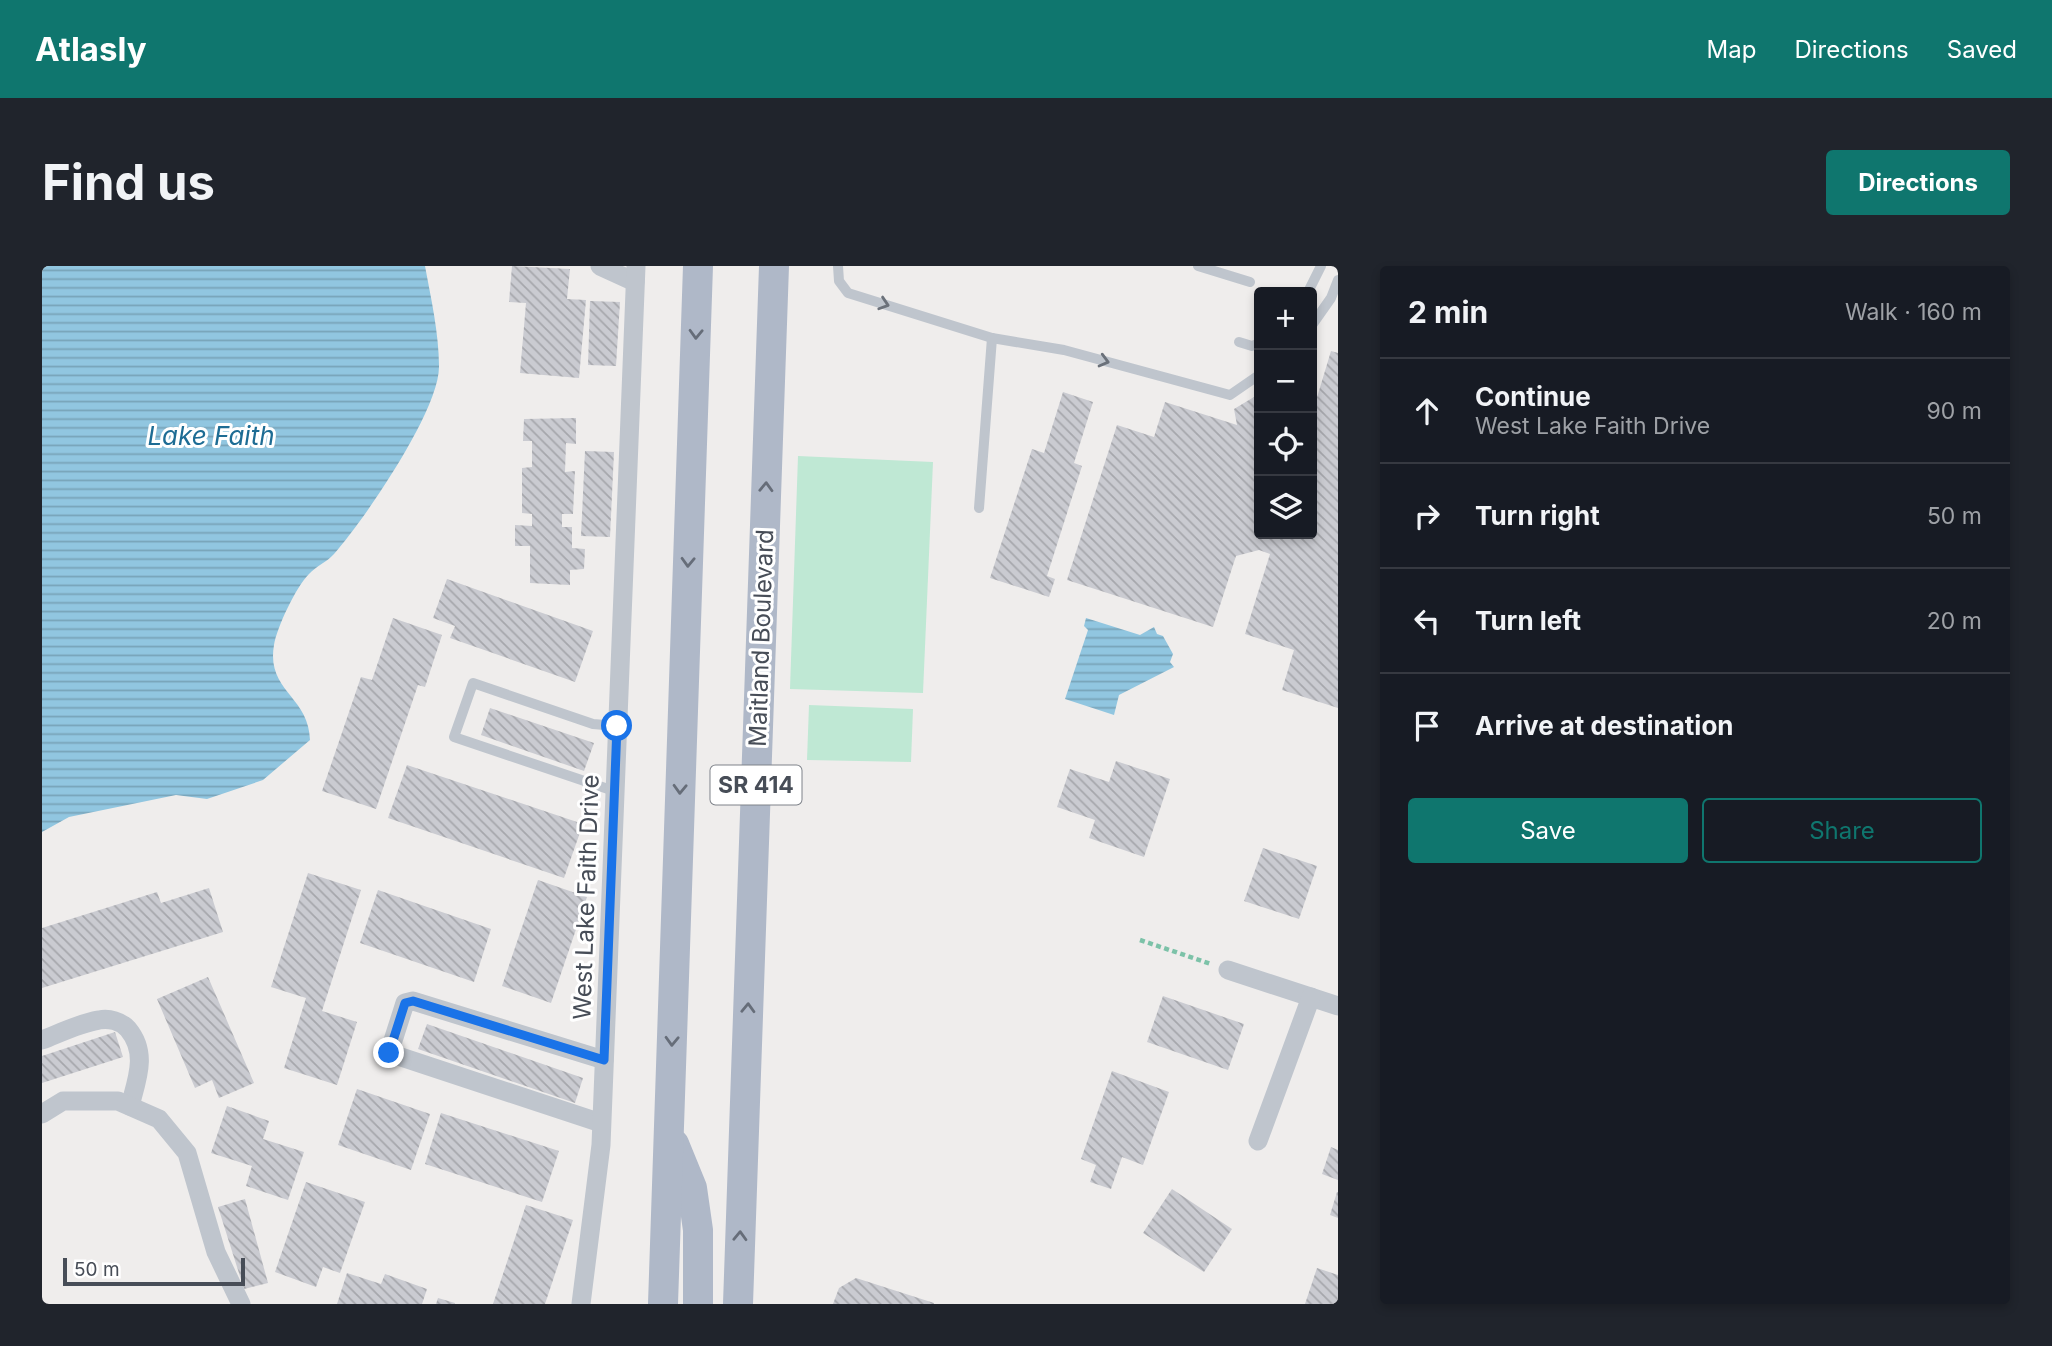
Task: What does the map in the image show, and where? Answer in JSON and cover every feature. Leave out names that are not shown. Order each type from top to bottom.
[{"type":"main road","name":"SR 414","points":[[663,1304],[698,266]]},
{"type":"main road","name":"Maitland Boulevard","points":[[738,1304],[774,266]]},
{"type":"main road","points":[[669,1130],[692,1188],[698,1230],[698,1304]]},
{"type":"street","name":"West Lake Faith Drive","points":[[581,1304],[601,1123],[635,274],[600,266]]},
{"type":"street","points":[[1228,970],[1338,1006]]},
{"type":"street","points":[[1258,1141],[1311,997]]},
{"type":"street","points":[[601,1123],[389,1053],[405,1003],[413,1001],[604,1060]]},
{"type":"street","points":[[42,1040],[98,1020],[113,1020],[125,1026],[140,1049],[140,1070],[130,1106]]},
{"type":"street","points":[[42,1114],[63,1101],[118,1101],[159,1119],[187,1153],[216,1252],[241,1304]]},
{"type":"lane","points":[[838,266],[839,281],[848,293],[992,338],[1064,350],[1230,395],[1254,378]]},
{"type":"lane","points":[[1198,266],[1250,282]]},
{"type":"lane","points":[[1310,287],[1321,266]]},
{"type":"lane","points":[[1317,318],[1331,298],[1338,280]]},
{"type":"lane","points":[[979,508],[992,338]]},
{"type":"lane","points":[[1239,342],[1254,345]]},
{"type":"lane","points":[[614,791],[454,737],[473,683],[593,724],[617,726]]},
{"type":"path","points":[[1140,940],[1228,970]]},
{"type":"green space","points":[[798,456],[933,462],[923,693],[790,689]]},
{"type":"green space","points":[[809,705],[913,709],[911,762],[807,760]]},
{"type":"water","name":"Lake Faith","points":[[42,266],[425,266],[436,329],[439,366],[436,385],[427,409],[398,464],[347,538],[331,557],[304,580],[279,628],[273,660],[276,673],[303,713],[310,740],[263,780],[207,799],[176,795],[69,817],[42,832]]},
{"type":"water","points":[[1086,618],[1140,635],[1154,627],[1157,634],[1163,636],[1173,654],[1170,662],[1174,667],[1119,695],[1114,715],[1065,699],[1088,630],[1084,626]]},
{"type":"building","points":[[512,266],[570,269],[567,299],[586,300],[579,378],[520,373],[526,303],[509,302]]},
{"type":"building","points":[[590,301],[620,302],[616,366],[588,365]]},
{"type":"building","points":[[1331,351],[1338,353],[1338,708],[1282,690],[1294,650],[1245,634],[1270,554],[1259,550],[1236,556],[1213,627],[1067,580],[1117,425],[1154,437],[1165,402],[1237,425],[1234,409],[1254,397],[1254,539],[1317,539],[1317,397]]},
{"type":"building","points":[[1063,392],[1093,402],[1074,463],[1082,466],[1047,576],[1055,579],[1049,597],[990,578],[1032,449],[1044,453]]},
{"type":"building","points":[[576,418],[576,444],[566,443],[565,472],[575,471],[573,514],[562,514],[562,527],[572,527],[572,548],[585,549],[584,569],[570,570],[570,585],[530,583],[530,546],[515,546],[515,525],[532,526],[532,514],[522,513],[522,468],[532,467],[532,441],[523,441],[524,419]]},
{"type":"building","points":[[585,451],[614,452],[610,537],[581,536]]},
{"type":"building","points":[[447,579],[593,631],[575,682],[450,638],[455,626],[433,618]]},
{"type":"building","points":[[393,618],[442,635],[425,687],[418,685],[376,809],[322,791],[361,677],[372,680]]},
{"type":"building","points":[[490,708],[594,743],[584,771],[481,735]]},
{"type":"building","points":[[1116,761],[1170,779],[1144,857],[1089,838],[1095,820],[1057,807],[1070,769],[1109,782]]},
{"type":"building","points":[[407,765],[583,824],[564,878],[388,818]]},
{"type":"building","points":[[1263,848],[1317,866],[1299,919],[1244,901]]},
{"type":"building","points":[[308,873],[361,890],[322,1011],[357,1022],[337,1085],[284,1068],[306,998],[271,987]]},
{"type":"building","points":[[538,880],[587,897],[551,1003],[502,986]]},
{"type":"building","points":[[209,888],[223,932],[42,988],[42,928],[157,892],[161,903]]},
{"type":"building","points":[[378,890],[491,929],[474,982],[360,943]]},
{"type":"building","points":[[208,977],[254,1083],[219,1098],[212,1080],[195,1088],[157,999]]},
{"type":"building","points":[[1163,996],[1244,1024],[1228,1070],[1147,1042]]},
{"type":"building","points":[[427,1024],[583,1078],[575,1103],[418,1049]]},
{"type":"building","points":[[115,1032],[123,1057],[42,1083],[42,1056]]},
{"type":"building","points":[[1112,1071],[1169,1092],[1143,1165],[1122,1157],[1111,1189],[1090,1182],[1096,1165],[1081,1159]]},
{"type":"building","points":[[357,1089],[430,1114],[411,1170],[338,1145]]},
{"type":"building","points":[[227,1106],[269,1121],[263,1139],[304,1152],[288,1200],[246,1186],[252,1166],[211,1153]]},
{"type":"building","points":[[441,1113],[559,1151],[542,1202],[425,1164]]},
{"type":"building","points":[[1331,1147],[1338,1150],[1338,1180],[1322,1174]]},
{"type":"building","points":[[306,1182],[365,1202],[340,1273],[323,1267],[316,1287],[275,1272]]},
{"type":"building","points":[[1172,1189],[1232,1229],[1204,1272],[1143,1233]]},
{"type":"building","points":[[1338,1192],[1338,1218],[1330,1215]]},
{"type":"building","points":[[245,1199],[268,1283],[244,1289],[218,1207]]},
{"type":"building","points":[[526,1205],[573,1220],[545,1304],[493,1304]]},
{"type":"building","points":[[1317,1268],[1338,1275],[1338,1304],[1305,1304]]},
{"type":"building","points":[[347,1273],[381,1284],[385,1274],[427,1289],[422,1304],[337,1304]]},
{"type":"building","points":[[856,1278],[934,1304],[833,1304],[839,1288]]},
{"type":"building","points":[[438,1298],[455,1303],[455,1304],[436,1304]]},
{"type":"route","points":[[389,1053],[405,1003],[413,1001],[604,1060],[617,726]]}]
